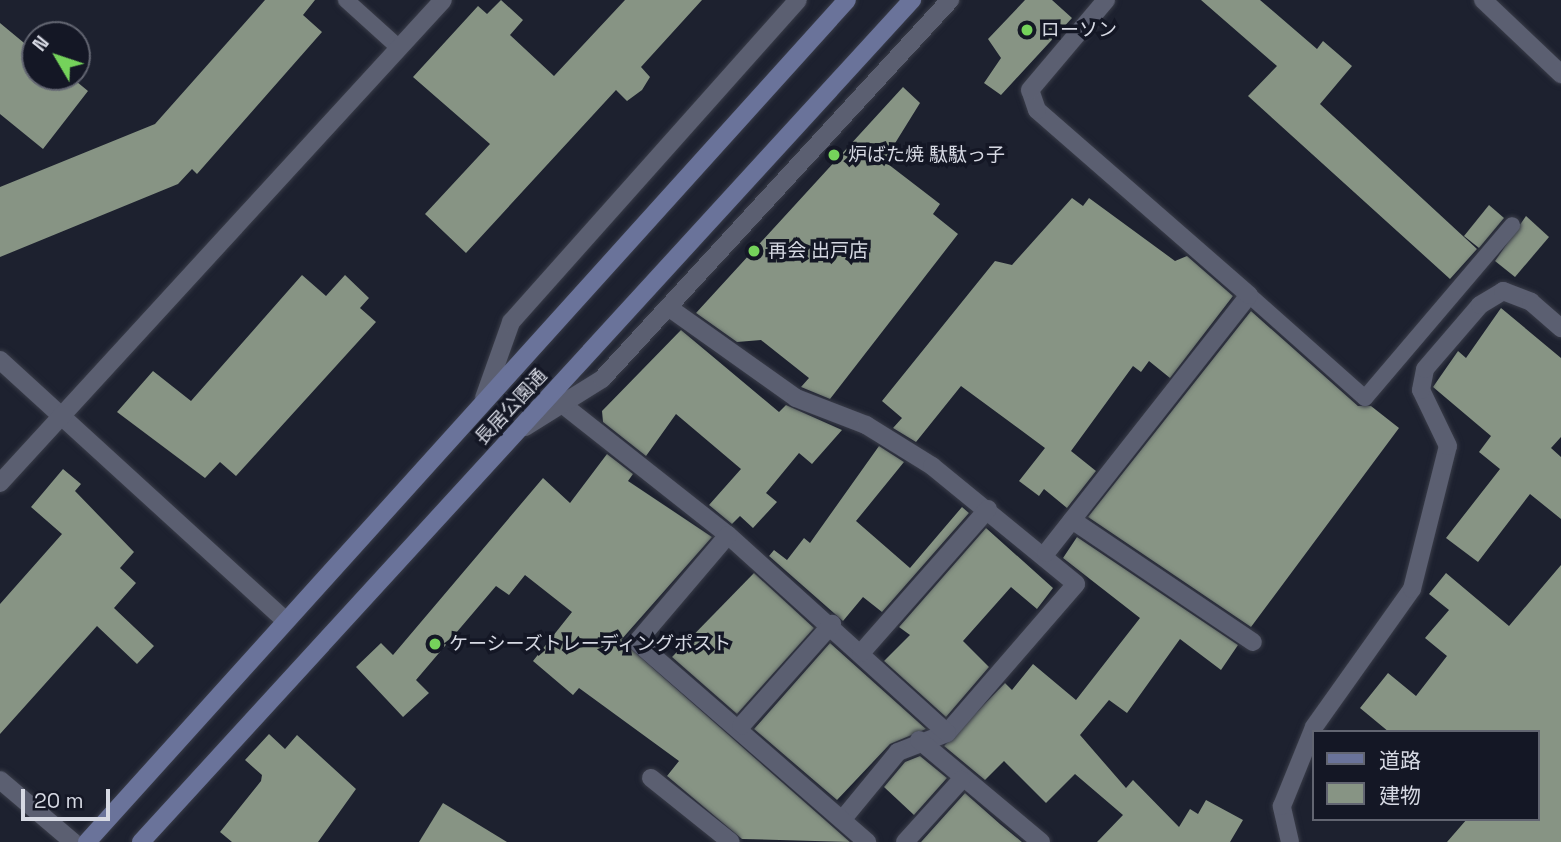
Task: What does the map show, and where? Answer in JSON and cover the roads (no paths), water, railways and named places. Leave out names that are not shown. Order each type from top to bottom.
[{"type":"main road","name":"長居公園通","points":[[87,842],[283,618],[847,0]]},
{"type":"main road","name":"長居公園通","points":[[141,842],[912,0]]},
{"type":"street","points":[[0,483],[443,0]]},
{"type":"street","points":[[484,398],[510,322],[798,0]]},
{"type":"street","points":[[517,431],[601,379],[950,0]]},
{"type":"street","points":[[1046,553],[1249,295],[1037,110],[1030,90],[1107,0]]},
{"type":"street","points":[[1483,0],[1561,74]]},
{"type":"street","points":[[1313,730],[1412,589],[1448,446],[1421,390],[1425,369],[1479,305],[1503,291],[1531,302],[1561,328]]},
{"type":"street","points":[[668,307],[796,398],[866,425],[989,509],[1046,553],[1076,584],[947,733],[919,740],[898,752],[842,820]]},
{"type":"street","points":[[0,360],[283,618]]},
{"type":"street","points":[[562,404],[728,535],[832,624],[947,733]]},
{"type":"street","points":[[861,653],[989,509]]},
{"type":"street","points":[[1072,520],[1253,642]]},
{"type":"street","points":[[728,535],[637,642],[741,726],[867,842]]},
{"type":"street","points":[[741,726],[832,624]]},
{"type":"street","points":[[1290,842],[1282,806],[1312,732]]},
{"type":"street","points":[[919,740],[961,780],[1041,842]]},
{"type":"street","points":[[651,778],[731,842]]},
{"type":"street","points":[[0,780],[73,842]]},
{"type":"street","points":[[905,842],[961,780]]},
{"type":"lane","points":[[346,0],[398,47]]},
{"type":"lane","points":[[1249,295],[1365,398],[1512,225]]},
{"type":"place","name":"ローソン","points":[[1027,30]]},
{"type":"place","name":"炉ばた焼 駄駄っ子","points":[[834,155]]},
{"type":"place","name":"再会 出戸店","points":[[754,251]]},
{"type":"place","name":"ケーシーズトレーディングポスト","points":[[435,644]]}]
